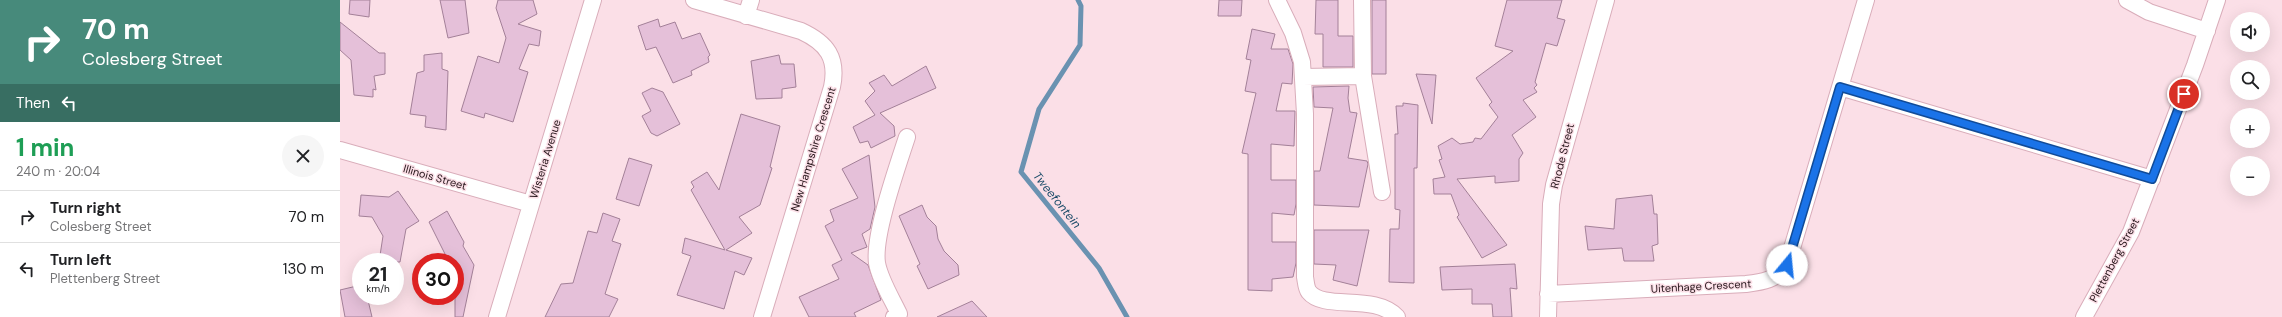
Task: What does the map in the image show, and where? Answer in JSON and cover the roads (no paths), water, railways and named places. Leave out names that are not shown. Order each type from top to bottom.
[{"type":"street","name":"Wisteria Avenue","points":[[497,317],[593,0]]},
{"type":"street","name":"New Hampshire Crescent","points":[[694,0],[801,31],[812,36],[830,52],[835,74],[762,317]]},
{"type":"street","points":[[746,16],[751,0]]},
{"type":"street","points":[[1277,0],[1299,48],[1303,77],[1305,114],[1306,288],[1310,293],[1321,299],[1380,306],[1391,310],[1397,317]]},
{"type":"street","points":[[1362,0],[1363,76],[1382,192]]},
{"type":"street","name":"Rhode Street","points":[[1548,317],[1551,204],[1554,185],[1606,0]]},
{"type":"street","name":"Uitenhage Crescent","points":[[1548,294],[1746,284],[1762,282],[1775,277],[1787,265],[1866,0]]},
{"type":"street","points":[[2127,0],[2149,12],[2207,30]]},
{"type":"street","name":"Plettenberg Street","points":[[2084,317],[2131,232],[2152,179],[2217,0]]},
{"type":"street","points":[[1303,77],[1363,76]]},
{"type":"street","points":[[1840,87],[2152,179]]},
{"type":"street","points":[[898,316],[879,270],[877,261],[880,234],[907,137]]},
{"type":"street","name":"Illinois Street","points":[[340,150],[531,204]]},
{"type":"waterway","name":"Tweefontein","points":[[1078,0],[1081,6],[1080,45],[1039,109],[1021,172],[1099,268],[1127,317]]}]
